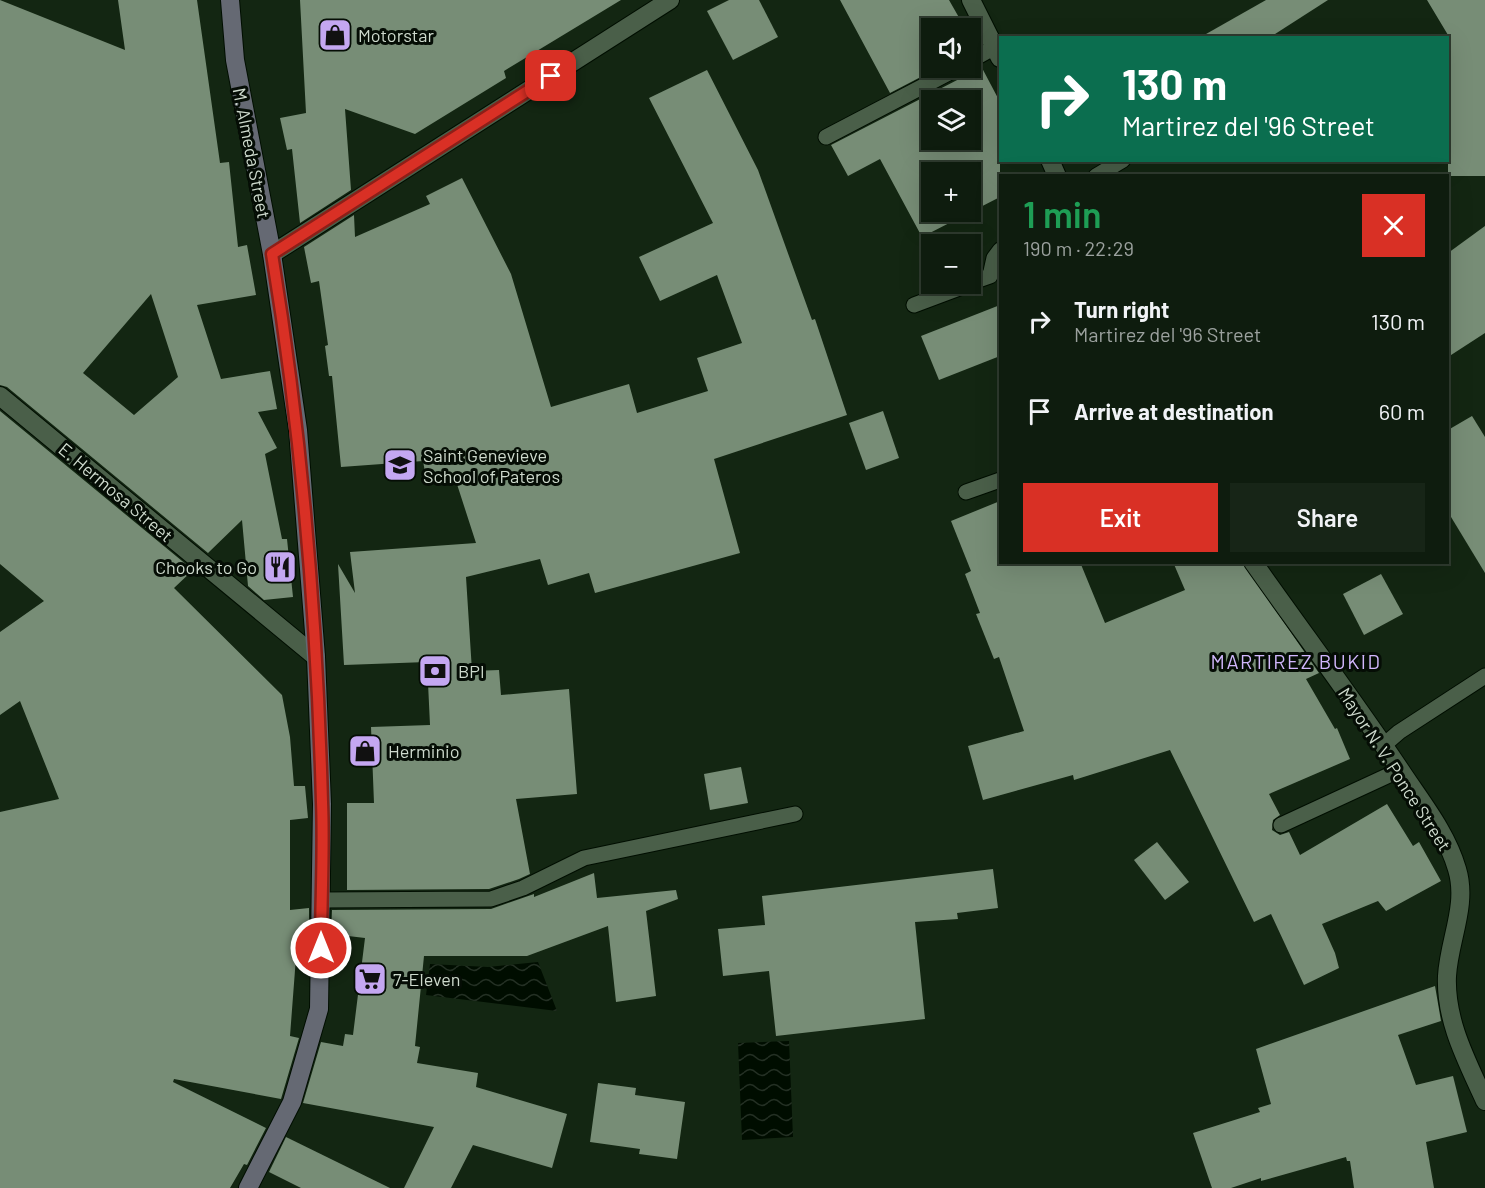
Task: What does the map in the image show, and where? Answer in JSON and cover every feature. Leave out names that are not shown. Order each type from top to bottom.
[{"type":"main road","name":"M. Almeda Street","points":[[230,0],[235,60],[272,254],[298,430],[316,657],[322,804],[319,1009],[292,1101],[248,1188]]},
{"type":"street","points":[[272,254],[670,0]]},
{"type":"street","points":[[971,0],[998,53]]},
{"type":"street","name":"E. Hermosa Street","points":[[0,396],[316,657]]},
{"type":"street","name":"Mayor N. V. Ponce Street","points":[[1254,564],[1384,745],[1445,839],[1458,870],[1461,895],[1447,973],[1447,999],[1453,1025],[1485,1101]]},
{"type":"lane","points":[[981,58],[998,53]]},
{"type":"lane","points":[[826,137],[939,78]]},
{"type":"lane","points":[[1099,174],[1120,162]]},
{"type":"lane","points":[[981,279],[990,276],[994,258],[999,251]]},
{"type":"lane","points":[[914,305],[942,294]]},
{"type":"lane","points":[[966,492],[999,480]]},
{"type":"lane","points":[[1384,745],[1485,676]]},
{"type":"lane","points":[[1281,825],[1400,770]]},
{"type":"lane","points":[[321,900],[491,899],[523,888],[584,858],[795,814]]},
{"type":"water","points":[[538,962],[557,1011],[426,995],[430,964],[488,967]]},
{"type":"water","points":[[789,1041],[793,1137],[742,1140],[738,1043]]},
{"type":"building","points":[[0,0],[125,50],[118,0],[197,0],[220,163],[229,162],[238,247],[247,245],[256,295],[197,305],[221,379],[270,371],[277,409],[258,412],[277,448],[265,454],[282,539],[287,539],[293,597],[264,600],[248,586],[242,520],[208,553],[7,387],[0,385]],"holes":[[[151,294],[178,377],[134,415],[83,373]]]},
{"type":"building","points":[[300,0],[621,0],[504,71],[506,78],[415,134],[345,109],[351,190],[300,223],[292,149],[287,150],[280,118],[306,113]]},
{"type":"building","points":[[729,0],[759,0],[778,37],[733,60],[707,11]]},
{"type":"building","points":[[840,0],[949,0],[959,18],[921,18],[921,77],[890,93]]},
{"type":"building","points":[[1266,0],[1328,0],[1272,36],[1203,36]]},
{"type":"building","points":[[1427,0],[1485,0],[1485,176],[1449,176],[1448,174],[1448,35]]},
{"type":"building","points":[[981,66],[999,100],[999,198],[981,207],[981,162],[921,162],[921,222],[951,222],[921,235],[880,159],[848,176],[831,145],[921,99],[921,150],[981,150],[981,90],[938,90],[961,78],[981,78]]},
{"type":"building","points":[[707,70],[758,170],[812,320],[815,319],[847,415],[714,459],[740,553],[595,593],[589,573],[548,585],[540,559],[466,577],[472,671],[499,670],[501,695],[569,689],[577,794],[516,799],[530,874],[519,879],[489,889],[347,890],[347,803],[374,803],[371,727],[430,725],[427,662],[344,665],[338,564],[355,593],[350,552],[476,543],[455,478],[427,483],[423,461],[341,467],[319,281],[311,283],[304,247],[354,215],[355,237],[430,204],[426,196],[462,178],[511,274],[551,407],[629,384],[637,413],[708,391],[697,358],[742,343],[717,275],[660,301],[639,257],[713,223],[649,98]]},
{"type":"building","points":[[1485,226],[1485,333],[1449,356],[1449,252]]},
{"type":"building","points":[[999,305],[999,356],[939,380],[921,336]]},
{"type":"building","points":[[0,411],[193,570],[174,588],[282,695],[290,737],[294,786],[305,786],[308,818],[290,820],[290,910],[309,908],[309,932],[298,931],[290,1036],[299,1038],[281,1099],[174,1079],[173,1082],[266,1128],[247,1165],[244,1164],[230,1188],[0,1188],[0,812],[59,799],[20,701],[0,715],[0,632],[44,601],[0,564]]},
{"type":"building","points":[[883,411],[899,458],[866,470],[849,423]]},
{"type":"building","points":[[1472,416],[1485,437],[1485,573],[1449,514],[1449,429]]},
{"type":"building","points":[[999,501],[999,564],[1081,564],[1105,623],[1185,590],[1174,564],[1243,564],[1319,673],[1306,679],[1335,729],[1337,728],[1350,759],[1269,794],[1280,815],[1273,820],[1272,830],[1280,835],[1289,832],[1300,855],[1387,804],[1413,846],[1419,842],[1441,881],[1386,911],[1378,901],[1322,924],[1339,968],[1304,985],[1271,914],[1254,922],[1170,750],[1074,780],[1073,775],[983,800],[968,746],[1024,731],[999,657],[994,659],[976,614],[980,613],[965,574],[971,571],[951,521]]},
{"type":"building","points":[[1381,574],[1403,614],[1364,635],[1343,594]]},
{"type":"building","points":[[741,767],[748,803],[710,810],[704,774]]},
{"type":"building","points":[[1157,842],[1189,882],[1165,900],[1134,860]]},
{"type":"building","points":[[993,869],[998,908],[957,913],[958,919],[915,922],[925,1019],[776,1036],[769,971],[723,976],[718,929],[765,925],[762,896]]},
{"type":"building","points":[[594,873],[597,898],[676,890],[678,899],[646,911],[656,996],[616,1002],[608,926],[527,956],[424,956],[415,1046],[420,1047],[417,1063],[478,1073],[476,1087],[567,1114],[552,1168],[473,1145],[451,1188],[404,1188],[434,1127],[303,1103],[321,1042],[343,1046],[345,1034],[353,1035],[365,938],[331,934],[332,910],[491,909],[534,894],[534,897]]},
{"type":"building","points":[[1435,986],[1441,1021],[1398,1035],[1416,1085],[1453,1076],[1467,1132],[1426,1142],[1434,1188],[1354,1188],[1350,1161],[1347,1161],[1346,1157],[1261,1181],[1261,1178],[1231,1188],[1212,1188],[1193,1133],[1260,1112],[1258,1108],[1271,1104],[1256,1049]]},
{"type":"building","points":[[598,1083],[636,1088],[635,1095],[685,1102],[677,1159],[639,1154],[640,1149],[590,1142]]},
{"type":"building","points":[[286,1137],[390,1188],[301,1188],[269,1172]]},
{"type":"place","name":"Motorstar","points":[[335,35]]},
{"type":"place","name":"Saint Genevieve School of Pateros","points":[[400,465]]},
{"type":"place","name":"Chooks to Go","points":[[280,567]]},
{"type":"place","name":"BPI","points":[[435,671]]},
{"type":"place","name":"Herminio","points":[[365,751]]},
{"type":"place","name":"7-Eleven","points":[[370,979]]},
{"type":"district","name":"MARTIREZ BUKID","points":[[1296,661]]},
{"type":"route","points":[[321,948],[322,804],[316,657],[298,430],[272,254],[551,76]]}]
